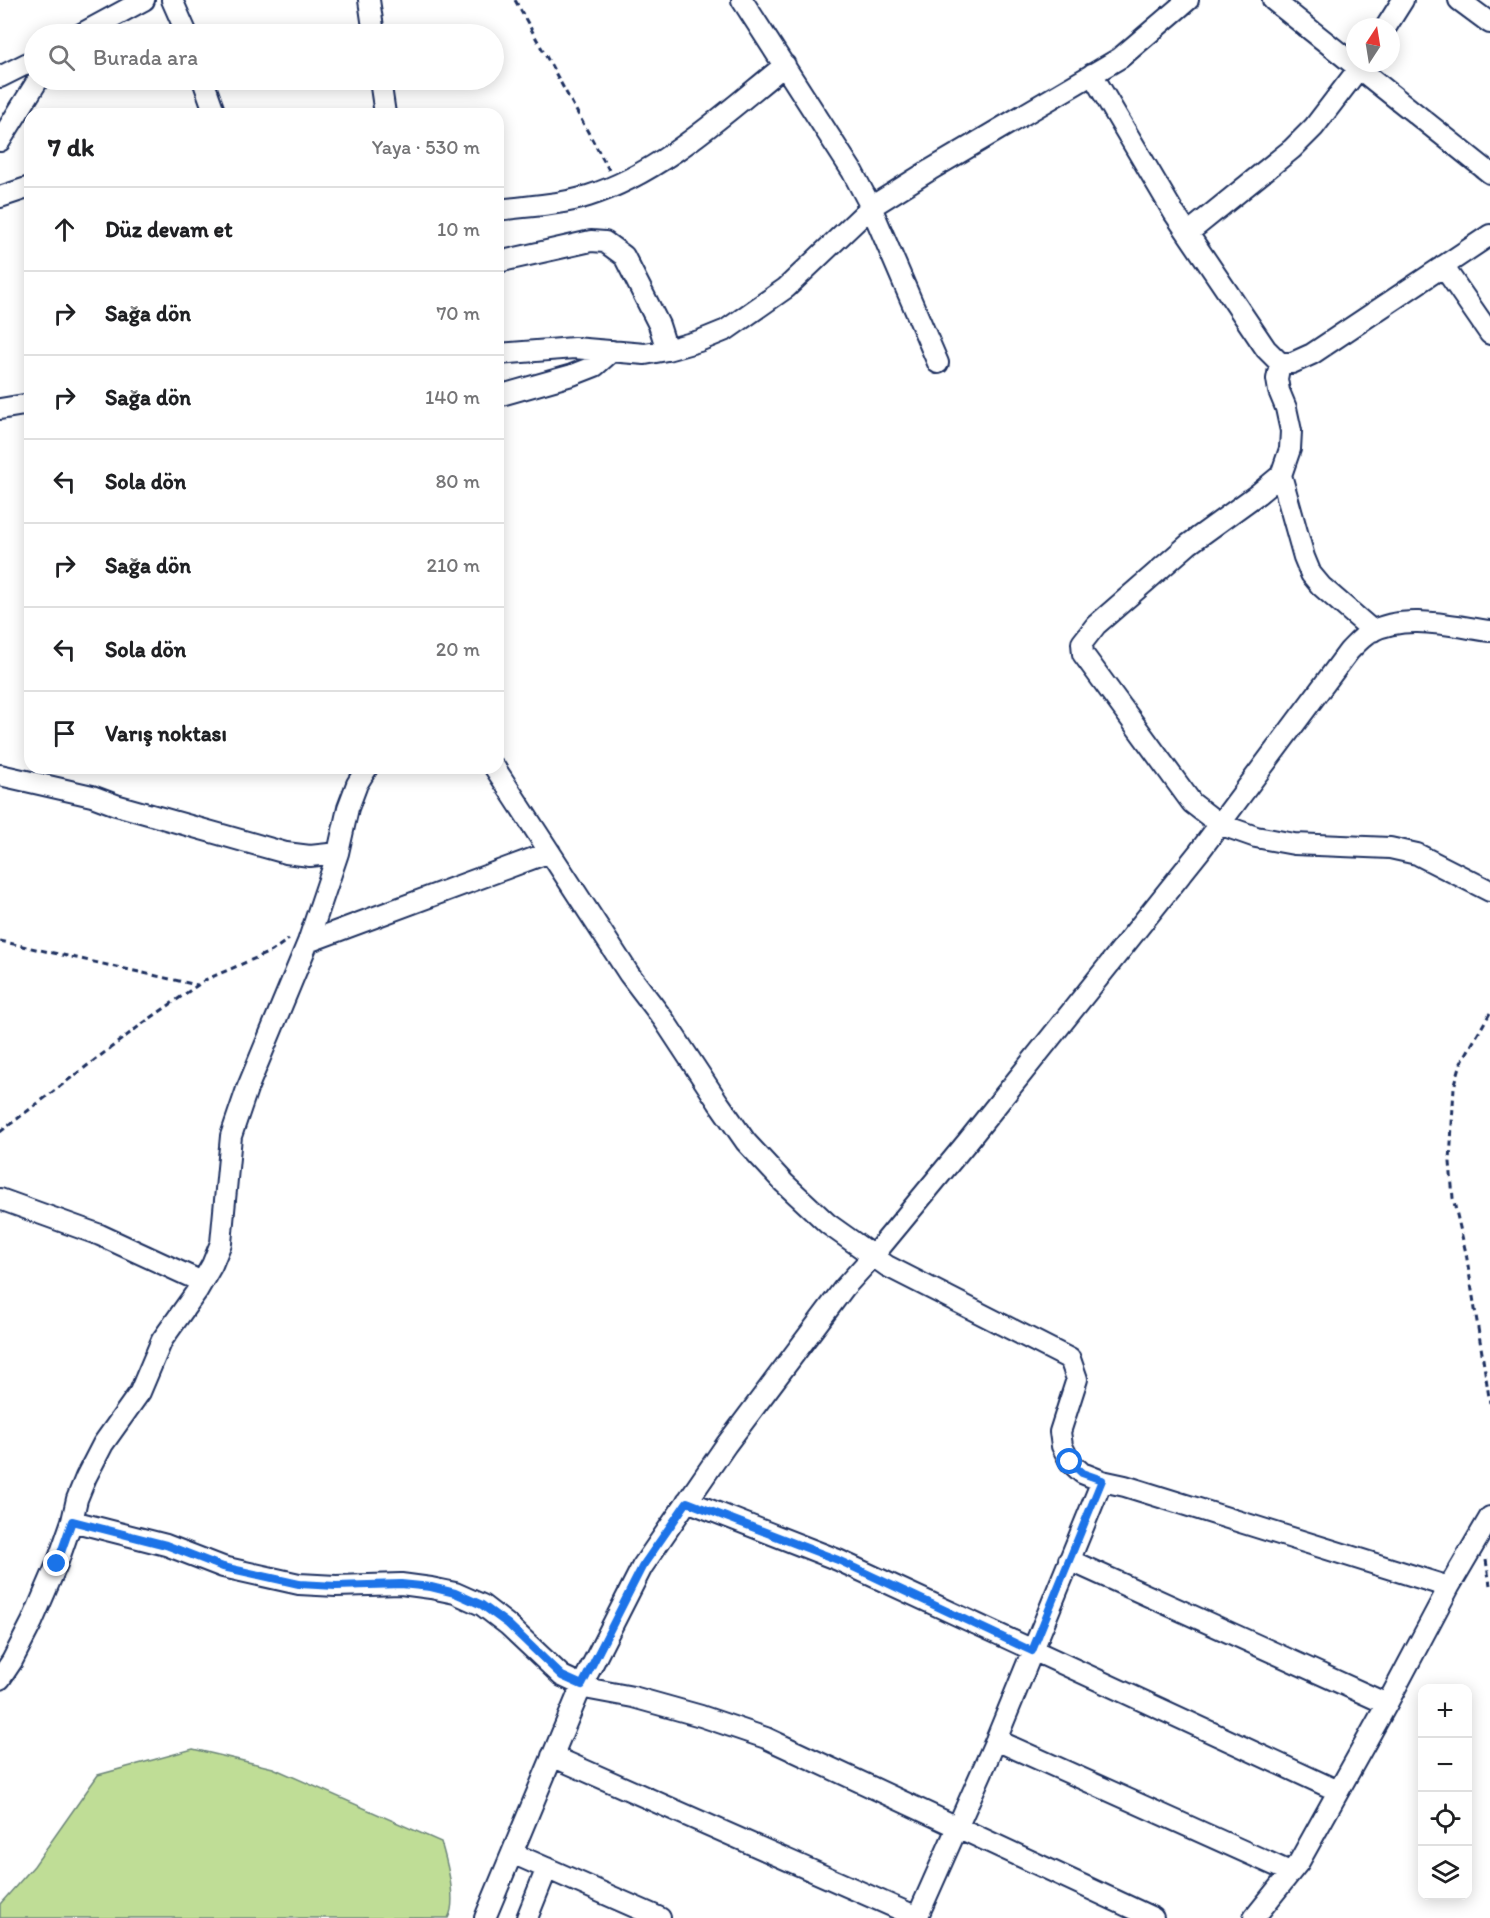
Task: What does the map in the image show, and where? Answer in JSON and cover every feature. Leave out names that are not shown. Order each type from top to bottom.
[{"type":"street","points":[[100,24],[144,0]]},
{"type":"street","points":[[172,0],[183,24]]},
{"type":"street","points":[[369,0],[373,24]]},
{"type":"street","points":[[742,0],[852,171],[871,207],[938,363]]},
{"type":"street","points":[[504,354],[574,348],[645,354],[699,341],[726,330],[786,288],[871,207],[1120,58],[1188,0]]},
{"type":"street","points":[[1273,0],[1346,55]]},
{"type":"street","points":[[1392,18],[1403,0]]},
{"type":"street","points":[[1459,0],[1490,23]]},
{"type":"street","points":[[0,76],[24,65]]},
{"type":"street","points":[[504,209],[587,196],[617,185],[692,140],[785,65]]},
{"type":"street","points":[[1188,233],[1293,150],[1356,72]]},
{"type":"street","points":[[1368,72],[1490,173]]},
{"type":"street","points":[[1092,74],[1174,213],[1266,349],[1280,363],[1292,363],[1312,354],[1490,235]]},
{"type":"street","points":[[0,141],[32,90]]},
{"type":"street","points":[[207,90],[214,108]]},
{"type":"street","points":[[381,90],[384,108]]},
{"type":"street","points":[[0,197],[24,190]]},
{"type":"street","points":[[504,261],[591,241],[605,242],[624,256],[659,325],[667,350]]},
{"type":"street","points":[[1443,266],[1490,334]]},
{"type":"street","points":[[504,394],[595,366],[612,351]]},
{"type":"street","points":[[1280,363],[1277,379],[1279,391],[1287,408],[1291,431],[1290,449],[1281,475],[1189,544],[1096,625],[1082,643],[1083,654],[1192,803],[1219,824],[1256,837],[1294,844],[1390,848],[1418,854],[1490,891]]},
{"type":"street","points":[[0,409],[24,405]]},
{"type":"street","points":[[1281,475],[1311,574],[1321,586],[1373,631]]},
{"type":"street","points":[[486,1918],[582,1685],[642,1567],[726,1444],[843,1288],[873,1256],[975,1132],[1219,824],[1349,651],[1367,633],[1382,626],[1435,623],[1490,631]]},
{"type":"street","points":[[0,1679],[32,1622],[57,1564],[81,1488],[103,1444],[140,1392],[162,1340],[202,1282],[221,1244],[227,1164],[233,1128],[311,933],[338,853],[348,808],[363,774]]},
{"type":"street","points":[[499,774],[629,974],[664,1020],[746,1142],[784,1183],[828,1224],[887,1266],[1070,1359],[1077,1379],[1060,1432],[1062,1446],[1070,1462],[1082,1473],[1449,1587]]},
{"type":"street","points":[[0,775],[92,796],[116,805],[286,853],[310,856],[338,853]]},
{"type":"street","points":[[311,933],[550,852]]},
{"type":"street","points":[[0,1199],[100,1235],[202,1282]]},
{"type":"street","points":[[552,1756],[917,1917],[996,1740],[1102,1480]]},
{"type":"street","points":[[687,1502],[838,1560],[1338,1791]]},
{"type":"street","points":[[1254,1918],[1299,1862],[1449,1587],[1490,1517]]},
{"type":"street","points":[[72,1521],[166,1545],[223,1567],[299,1584],[358,1586],[401,1584],[431,1587],[455,1593],[482,1605],[508,1624],[562,1676],[590,1689],[633,1697],[701,1716],[766,1738],[1153,1918]]},
{"type":"street","points":[[1069,1560],[1387,1704]]},
{"type":"street","points":[[996,1740],[1290,1872]]},
{"type":"street","points":[[512,1853],[660,1918]]},
{"type":"street","points":[[527,1918],[547,1868]]},
{"type":"path","points":[[515,0],[617,185]]},
{"type":"path","points":[[0,1132],[142,1024],[205,980],[311,933]]},
{"type":"path","points":[[0,941],[197,986]]},
{"type":"path","points":[[1490,1013],[1461,1063],[1454,1087],[1450,1162],[1453,1198],[1466,1253],[1490,1403]]},
{"type":"green space","points":[[193,1749],[273,1768],[441,1842],[451,1891],[451,1911],[448,1918],[0,1918],[0,1904],[34,1866],[98,1775]]},
{"type":"route","points":[[57,1564],[72,1521],[88,1527],[166,1545],[223,1567],[299,1584],[368,1586],[401,1584],[431,1587],[455,1593],[482,1605],[508,1624],[562,1676],[582,1685],[642,1567],[687,1502],[838,1560],[1032,1651],[1102,1480],[1082,1473],[1070,1462]]}]
